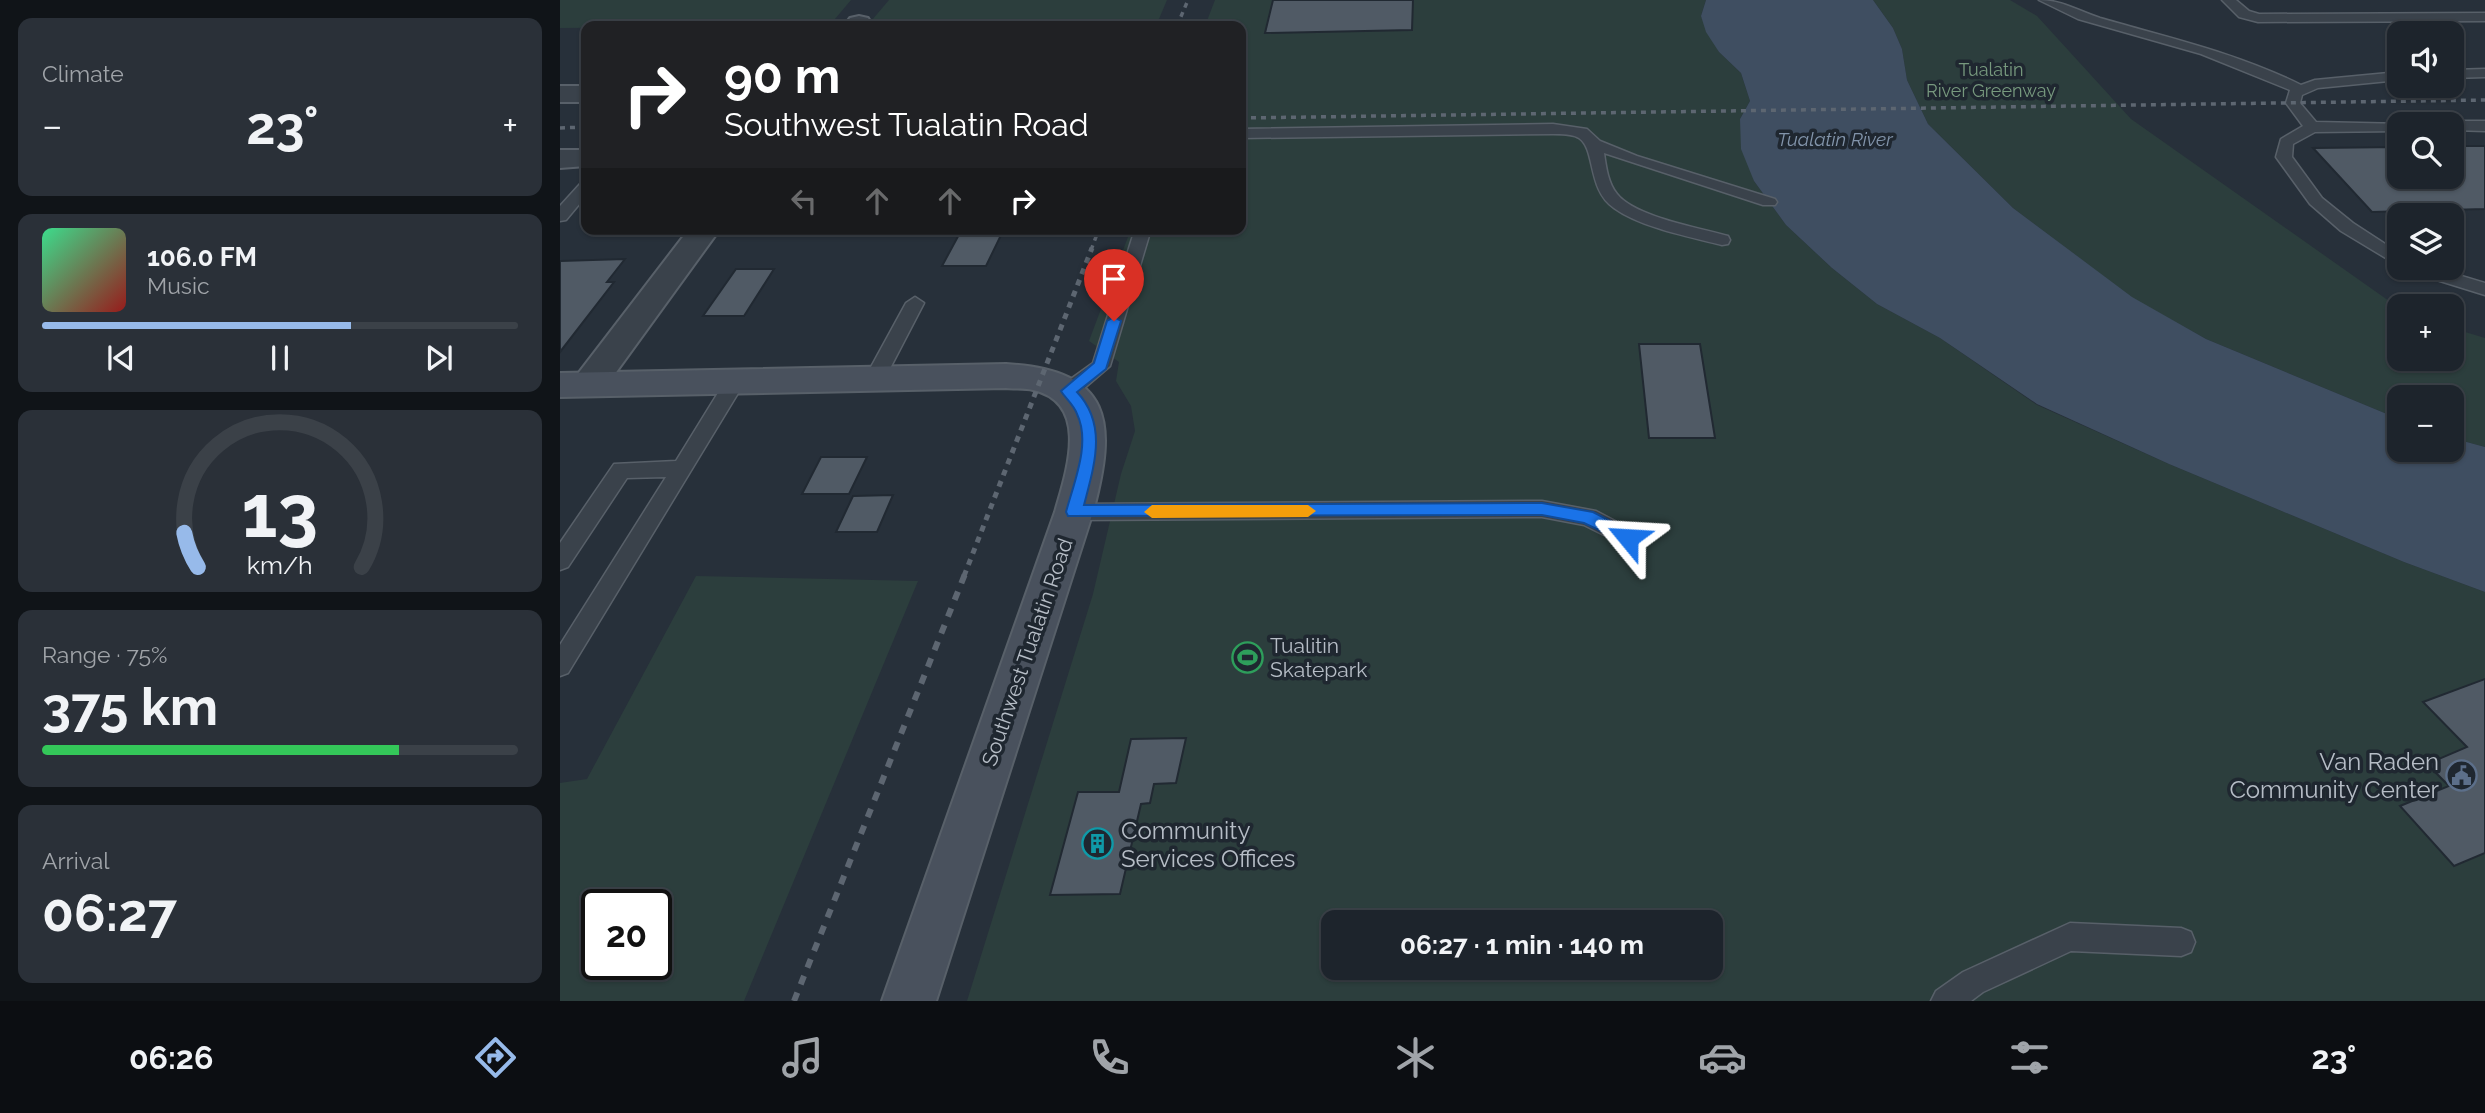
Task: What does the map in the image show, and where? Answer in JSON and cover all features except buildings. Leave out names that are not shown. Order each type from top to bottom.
[{"type":"main road","points":[[575,385],[1018,377],[1043,379],[1068,391]]},
{"type":"main road","name":"Southwest Tualatin Road","points":[[909,1001],[1074,512],[1087,464],[1088,420],[1082,407],[1068,391]]},
{"type":"street","points":[[560,94],[581,94]]},
{"type":"street","points":[[560,159],[581,158]]},
{"type":"street","points":[[575,385],[700,235]]},
{"type":"lane","points":[[2045,0],[2089,18],[2270,74],[2300,90]]},
{"type":"lane","points":[[2228,0],[2244,14],[2258,18],[2485,17]]},
{"type":"lane","points":[[2464,74],[2485,73]]},
{"type":"lane","points":[[2312,127],[2293,103],[2295,93],[2315,84],[2387,77]]},
{"type":"lane","points":[[2464,126],[2485,126]]},
{"type":"lane","points":[[2387,127],[2312,127],[2286,142],[2284,157],[2316,201],[2347,227],[2387,253]]},
{"type":"lane","points":[[1246,134],[1444,130],[1582,132],[1595,144],[1632,159],[1769,202]]},
{"type":"lane","points":[[1595,144],[1597,165],[1606,189],[1618,204],[1640,214],[1722,240]]},
{"type":"lane","points":[[560,216],[581,193]]},
{"type":"lane","points":[[1068,391],[1101,366],[1141,235]]},
{"type":"lane","points":[[2456,280],[2485,289]]},
{"type":"lane","points":[[875,378],[915,303]]},
{"type":"lane","points":[[560,666],[736,380]]},
{"type":"lane","points":[[560,561],[621,470],[682,469]]},
{"type":"lane","points":[[1074,512],[1542,509],[1588,517],[1628,538]]},
{"type":"lane","points":[[1946,1001],[1973,982],[2070,937],[2181,942]]},
{"type":"green space","points":[[560,0],[851,0],[833,21],[581,21],[581,28],[560,28]]},
{"type":"green space","points":[[889,0],[1167,0],[1158,21],[871,21]]},
{"type":"green space","points":[[1215,0],[1706,0],[1701,16],[1719,52],[1741,73],[1750,101],[1740,119],[1754,181],[1786,225],[1832,268],[1877,304],[1940,338],[2037,405],[2169,464],[2404,562],[2485,592],[2485,1001],[967,1001],[1093,594],[1121,474],[1135,431],[1131,406],[1116,381],[1119,362],[1089,341],[1129,235],[1246,235],[1246,21],[1207,21]]},
{"type":"green space","name":"Tualatin River Greenway","points":[[1873,0],[2010,0],[2037,16],[2131,119],[2387,300],[2387,371],[2464,371],[2464,332],[2485,338],[2485,447],[2464,441],[2464,385],[2387,385],[2387,414],[2206,339],[2132,298],[2013,208],[1928,124],[1907,80],[1902,49],[1893,28]]},
{"type":"green space","points":[[696,576],[918,581],[744,1001],[560,1001],[560,783],[587,779]]},
{"type":"water","name":"Tualatin River","points":[[1706,0],[1873,0],[1893,28],[1902,49],[1907,80],[1928,124],[2013,208],[2132,297],[2206,339],[2387,414],[2387,462],[2464,462],[2464,441],[2485,447],[2485,592],[2404,562],[2169,464],[2037,404],[1940,338],[1877,304],[1832,268],[1786,225],[1754,181],[1741,149],[1740,119],[1750,101],[1741,73],[1719,52],[1706,32],[1701,16]]},
{"type":"railway","points":[[1179,21],[1188,0]]},
{"type":"railway","points":[[1246,118],[2485,100]]},
{"type":"railway","points":[[560,128],[581,127]]},
{"type":"railway","points":[[1091,250],[1097,235]]},
{"type":"railway","points":[[964,576],[1092,248]]},
{"type":"railway","points":[[794,1001],[965,574]]},
{"type":"slow traffic","points":[[1152,512],[1308,511]]},
{"type":"place","name":"Tualitin Skatepark","points":[[1247,657]]},
{"type":"place","name":"Van Raden Community Center","points":[[2462,775]]},
{"type":"place","name":"Community Services Offices","points":[[1098,844]]},
{"type":"route","points":[[1114,321],[1101,366],[1068,391],[1077,398],[1082,407],[1088,420],[1089,436],[1087,464],[1074,512],[1542,509],[1588,517],[1628,538]]}]
